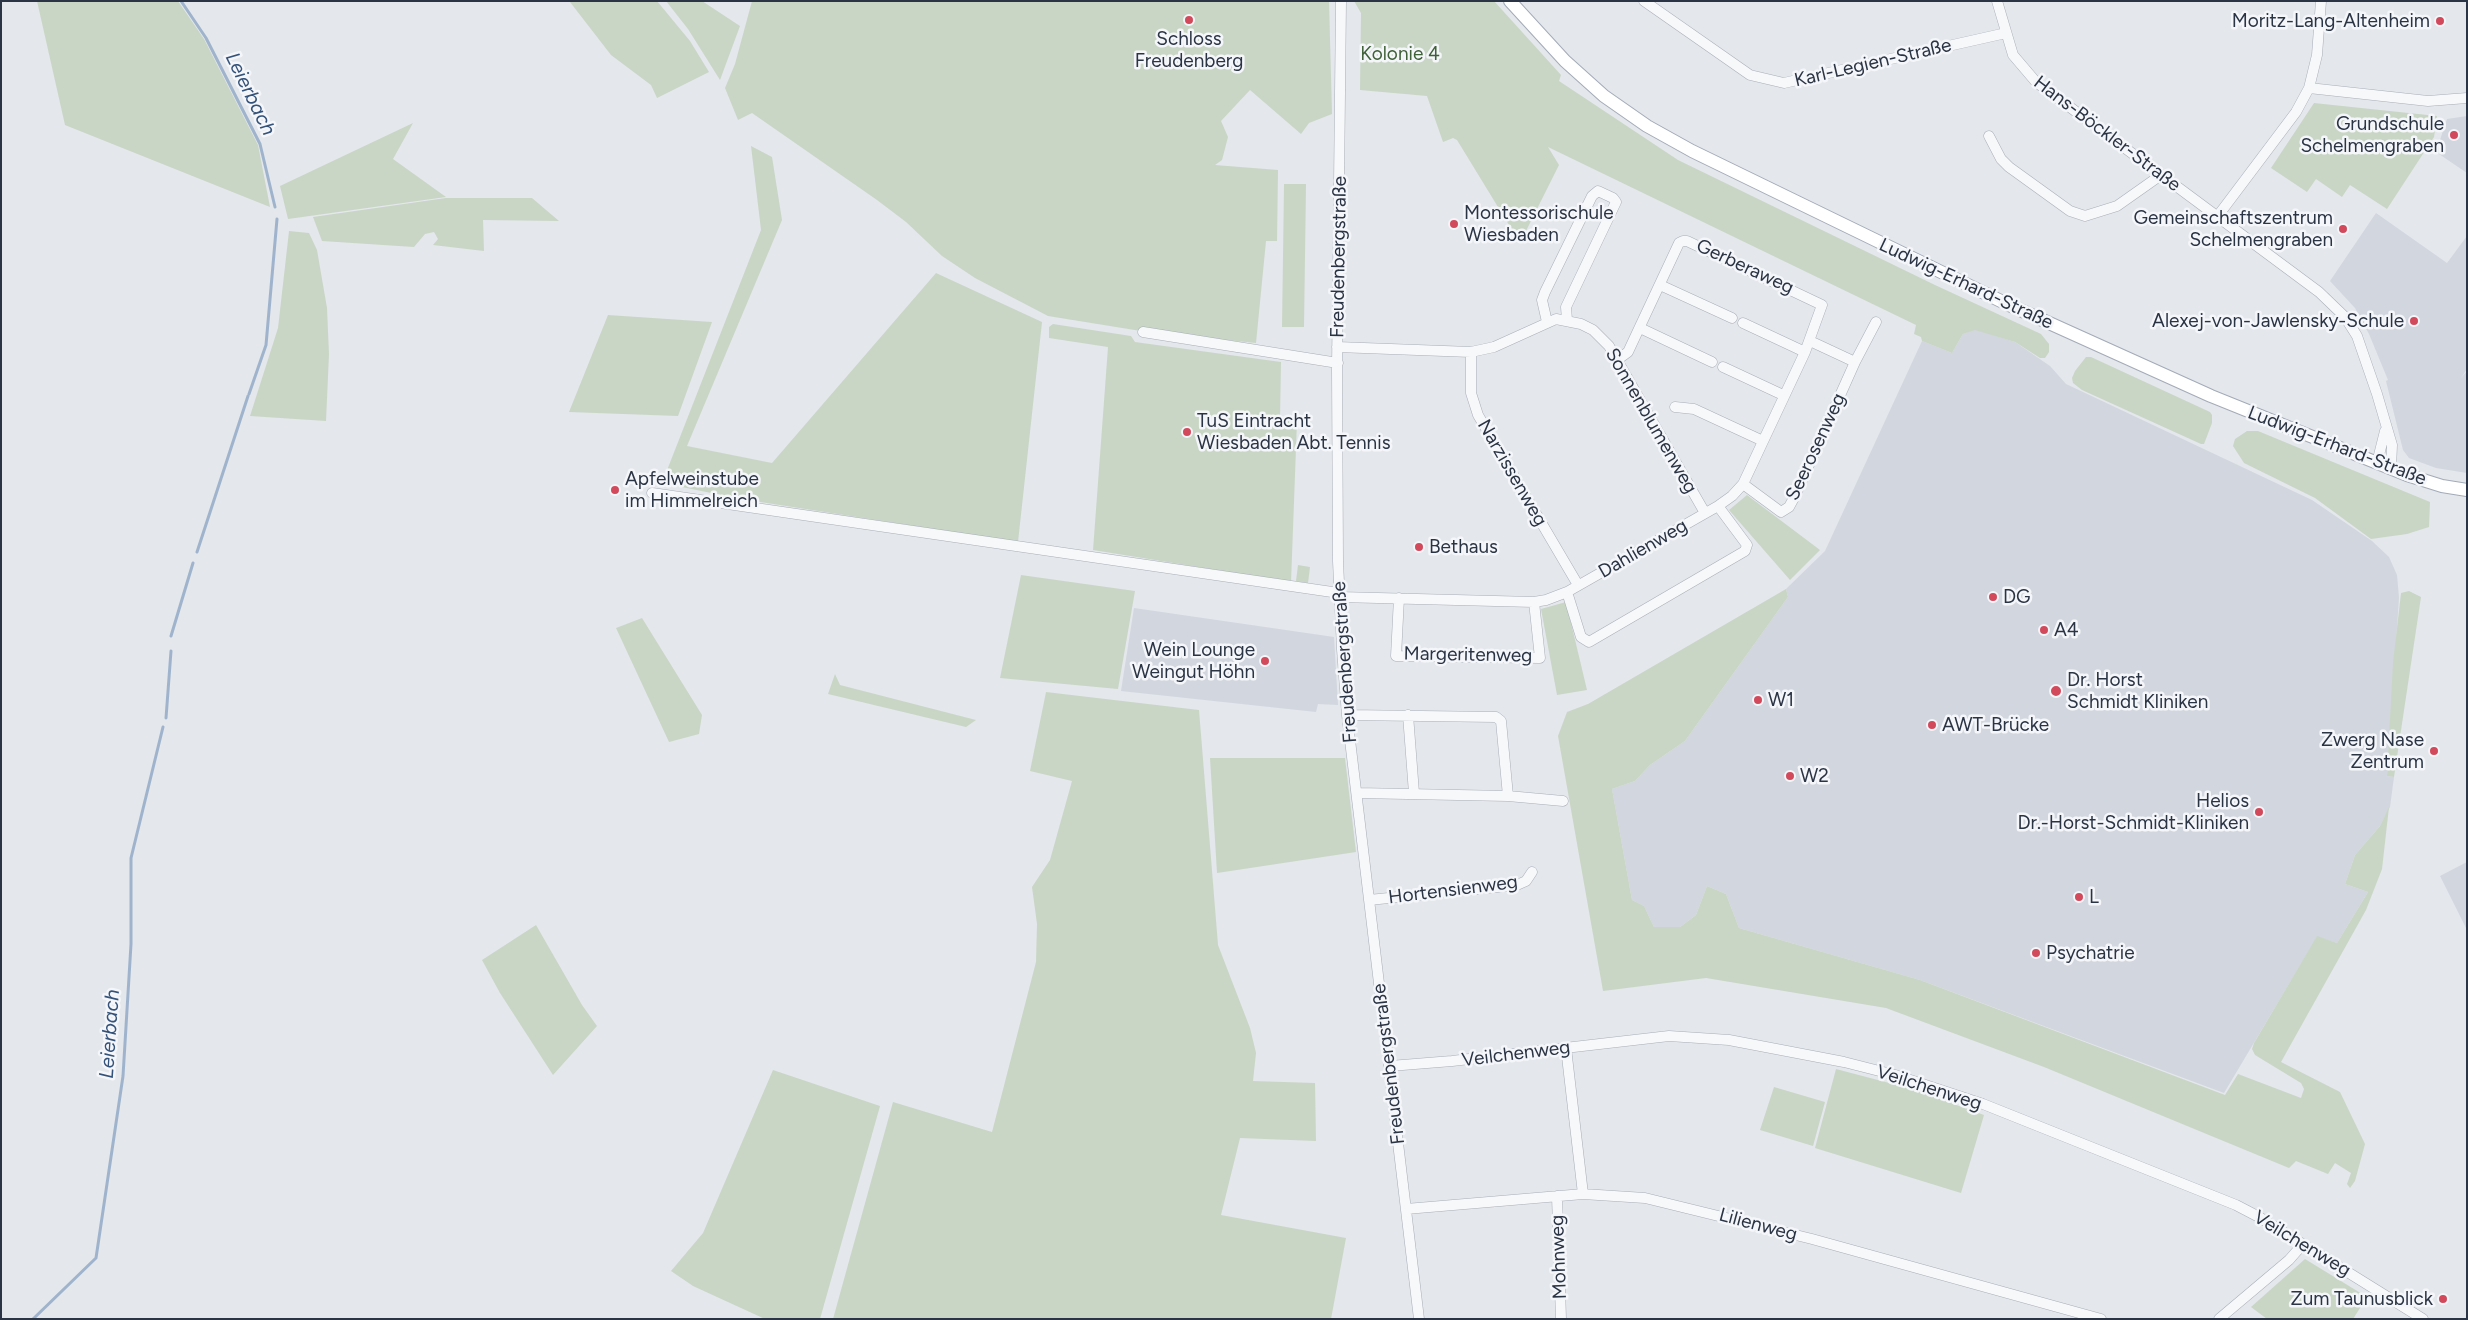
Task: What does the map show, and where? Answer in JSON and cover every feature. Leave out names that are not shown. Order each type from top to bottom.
[{"type":"main road","name":"Ludwig-Erhard-Straße","points":[[1510,1],[1565,61],[1604,96],[1646,126],[1692,151],[2007,304],[2211,396],[2377,464],[2442,486],[2467,490]]},
{"type":"street","name":"Freudenbergstraße","points":[[1341,1],[1337,347],[1339,595],[1347,715],[1419,1319]]},
{"type":"street","name":"Karl-Legien-Straße","points":[[1644,1],[1750,75],[1784,83],[2006,33]]},
{"type":"street","name":"Hans-Böckler-Straße","points":[[1997,1],[2013,55],[2036,82],[2319,292],[2345,317],[2362,349],[2386,427],[2393,450],[2391,468]]},
{"type":"street","points":[[2217,217],[2296,112],[2309,88],[2317,55],[2321,1]]},
{"type":"street","points":[[2309,88],[2428,101],[2467,98]]},
{"type":"street","points":[[1989,136],[2001,159],[2009,167],[2070,211],[2085,216],[2117,206],[2161,175]]},
{"type":"street","points":[[1547,322],[1542,300],[1545,292],[1592,196],[1598,191],[1613,198],[1616,202],[1566,307],[1567,320]]},
{"type":"street","name":"Gerberaweg","points":[[1617,360],[1628,352],[1679,244],[1687,241],[1822,305]]},
{"type":"street","points":[[1660,285],[1732,318]]},
{"type":"street","name":"Dahlienweg","points":[[652,494],[1339,595],[1534,602],[1555,598],[1567,592],[1718,506],[1732,496],[1742,484],[1805,352],[1822,305]]},
{"type":"street","name":"Sonnenblumenweg","points":[[1337,347],[1471,352],[1494,346],[1556,319],[1567,320],[1593,330],[1609,346],[1705,513]]},
{"type":"street","name":"Seerosenweg","points":[[1742,484],[1779,512],[1789,507],[1855,362],[1876,322]]},
{"type":"street","points":[[1743,323],[1805,352]]},
{"type":"street","points":[[1640,328],[1712,362]]},
{"type":"street","points":[[1143,332],[1338,363]]},
{"type":"street","points":[[1810,341],[1855,362]]},
{"type":"street","name":"Narzissenweg","points":[[1471,352],[1471,393],[1478,415],[1578,585]]},
{"type":"street","points":[[1723,367],[1783,395]]},
{"type":"street","points":[[1675,407],[1694,409],[1763,441]]},
{"type":"street","name":"Hans-Böckler-Straße","points":[[2377,464],[2386,427]]},
{"type":"street","points":[[1567,592],[1581,637],[1589,642],[1745,551],[1747,544],[1718,506]]},
{"type":"street","name":"Margeritenweg","points":[[1398,598],[1396,656],[1540,658],[1534,602]]},
{"type":"street","points":[[1347,715],[1408,714],[1499,718],[1508,796]]},
{"type":"street","points":[[1408,714],[1414,794]]},
{"type":"street","points":[[1357,793],[1508,796],[1563,800]]},
{"type":"street","name":"Hortensienweg","points":[[1369,900],[1517,885],[1526,881],[1532,872]]},
{"type":"street","name":"Veilchenweg","points":[[1390,1066],[1669,1036],[1699,1037],[1811,1055],[1895,1075],[1983,1104],[2236,1205],[2303,1244],[2423,1319]]},
{"type":"street","points":[[1566,1048],[1584,1194]]},
{"type":"street","name":"Lilienweg","points":[[1406,1209],[1584,1194],[1630,1196],[1676,1204],[2047,1302],[2101,1319]]},
{"type":"street","name":"Mohnweg","points":[[1557,1196],[1561,1319]]},
{"type":"street","points":[[2219,1319],[2290,1260],[2303,1244]]},
{"type":"shaded area","name":"Grundschule Schelmengraben","points":[[2467,116],[2467,173],[2436,152],[2447,119]]},
{"type":"shaded area","name":"Alexej-von-Jawlensky-Schule","points":[[2376,213],[2447,263],[2467,236],[2467,369],[2461,378],[2467,371],[2467,473],[2436,468],[2409,458],[2403,450],[2386,381],[2388,380],[2369,334],[2355,308],[2330,281]]},
{"type":"shaded area","name":"Dr. Horst Schmidt Kliniken","points":[[1975,329],[2015,342],[2050,366],[2066,384],[2312,500],[2372,541],[2389,557],[2397,575],[2399,598],[2387,776],[2394,777],[2390,807],[2380,826],[2355,855],[2345,884],[2368,892],[2337,943],[2317,937],[2224,1093],[1920,980],[1739,928],[1726,894],[1707,886],[1696,915],[1680,927],[1654,927],[1644,906],[1632,900],[1612,789],[1635,781],[1650,765],[1685,741],[1788,597],[1786,589],[1825,551],[1922,341],[1952,353],[1963,334]]},
{"type":"shaded area","points":[[1134,608],[1334,637],[1338,705],[1318,704],[1316,712],[1121,691]]},
{"type":"shaded area","points":[[2467,862],[2467,930],[2440,876]]},
{"type":"green space","points":[[37,1],[178,1],[204,39],[258,145],[270,207],[65,125]]},
{"type":"green space","points":[[657,1],[690,41],[709,72],[657,98],[651,85],[611,55],[570,2]]},
{"type":"green space","points":[[666,1],[702,1],[740,26],[720,80],[688,29]]},
{"type":"green space","points":[[752,1],[1329,1],[1332,114],[1309,123],[1301,134],[1250,90],[1221,121],[1228,137],[1222,160],[1215,165],[1278,170],[1277,241],[1266,241],[1256,343],[1147,332],[1048,316],[975,278],[942,256],[906,222],[877,200],[752,113],[738,120],[725,88],[735,64]]},
{"type":"green space","name":"Kolonie 4","points":[[1354,1],[1494,1],[1561,75],[1559,81],[1678,160],[1935,285],[2041,334],[2049,344],[2049,352],[2045,358],[2040,358],[2015,342],[1975,330],[1963,334],[1952,353],[1922,341],[1921,337],[1914,334],[1916,325],[1548,147],[1559,165],[1520,243],[1457,140],[1453,138],[1443,142],[1427,96],[1360,90],[1361,13]]},
{"type":"green space","points":[[2314,103],[2437,116],[2434,137],[2387,209],[2350,185],[2342,197],[2316,179],[2307,192],[2271,168]]},
{"type":"green space","points":[[413,123],[393,159],[446,197],[288,219],[280,186]]},
{"type":"green space","points":[[751,146],[772,157],[782,220],[687,446],[772,463],[936,273],[1042,322],[1018,542],[741,499],[662,483],[761,230]]},
{"type":"green space","points":[[1284,184],[1306,184],[1304,327],[1282,327]]},
{"type":"green space","points":[[446,198],[532,198],[559,221],[483,220],[484,251],[433,245],[438,239],[434,232],[425,234],[414,247],[322,241],[313,217]]},
{"type":"green space","points":[[289,231],[309,233],[317,250],[327,308],[329,354],[326,421],[250,416],[278,328]]},
{"type":"green space","points":[[608,315],[712,322],[678,416],[569,412]]},
{"type":"green space","points":[[1053,324],[1131,336],[1135,342],[1281,362],[1280,419],[1297,421],[1291,582],[1093,550],[1108,347],[1049,338],[1049,327]]},
{"type":"green space","points":[[2086,357],[2091,357],[2210,412],[2212,423],[2204,444],[2082,390],[2073,383],[2072,378]]},
{"type":"green space","points":[[2247,431],[2258,431],[2430,502],[2429,527],[2407,534],[2371,539],[2315,498],[2244,463],[2233,446],[2235,439]]},
{"type":"green space","points":[[1747,495],[1820,550],[1790,580],[1729,510]]},
{"type":"green space","points":[[1298,565],[1310,567],[1308,583],[1296,581]]},
{"type":"green space","points":[[1021,575],[1135,591],[1118,689],[1000,678]]},
{"type":"green space","points":[[1786,589],[1788,597],[1685,741],[1650,765],[1635,781],[1612,789],[1632,900],[1644,906],[1654,927],[1680,927],[1696,915],[1707,886],[1726,894],[1739,928],[1920,980],[2225,1095],[2238,1074],[2301,1098],[2304,1089],[2301,1083],[2255,1055],[2252,1049],[2317,936],[2337,943],[2368,892],[2345,884],[2355,855],[2380,826],[2389,807],[2382,869],[2366,910],[2281,1062],[2340,1092],[2365,1144],[2355,1181],[2350,1188],[2347,1184],[2351,1173],[2335,1163],[2328,1174],[2296,1161],[2289,1168],[2044,1067],[1886,1008],[1706,978],[1603,991],[1558,736],[1567,712],[1588,704]]},
{"type":"green space","points":[[2409,591],[2421,597],[2394,777],[2387,776],[2393,663],[2401,593]]},
{"type":"green space","points":[[1566,602],[1587,690],[1557,695],[1541,609]]},
{"type":"green space","points":[[642,618],[702,715],[699,734],[669,742],[616,628]]},
{"type":"green space","points":[[835,674],[840,685],[976,720],[966,727],[828,694]]},
{"type":"green space","points":[[1046,692],[1199,710],[1218,945],[1250,1028],[1256,1053],[1253,1081],[1315,1083],[1316,1141],[1240,1138],[1221,1215],[1346,1238],[1331,1319],[833,1319],[893,1102],[992,1132],[1036,962],[1037,924],[1032,887],[1050,860],[1072,781],[1030,771]]},
{"type":"green space","points":[[1210,758],[1345,758],[1356,852],[1217,873]]},
{"type":"green space","points":[[536,925],[582,1005],[597,1026],[553,1075],[500,993],[482,960]]},
{"type":"green space","points":[[1836,1069],[1912,1089],[1984,1115],[1961,1193],[1815,1148]]},
{"type":"green space","points":[[773,1070],[880,1106],[820,1319],[765,1319],[693,1286],[671,1271],[703,1233]]},
{"type":"green space","points":[[1774,1087],[1825,1102],[1813,1146],[1760,1130]]},
{"type":"green space","points":[[2305,1259],[2367,1297],[2353,1319],[2267,1319],[2251,1307]]},
{"type":"waterway","name":"Leierbach","points":[[181,1],[206,38],[260,144],[275,207]]},
{"type":"waterway","name":"Leierbach","points":[[249,394],[266,345],[277,219]]},
{"type":"waterway","name":"Leierbach","points":[[197,552],[248,396]]},
{"type":"waterway","name":"Leierbach","points":[[171,636],[193,563]]},
{"type":"waterway","name":"Leierbach","points":[[166,718],[171,651]]},
{"type":"waterway","name":"Leierbach","points":[[33,1319],[96,1258],[123,1076],[131,944],[131,858],[163,727]]},
{"type":"place","name":"Schloss Freudenberg","points":[[1189,20]]},
{"type":"place","name":"Moritz-Lang-Altenheim","points":[[2440,21]]},
{"type":"place","name":"Grundschule Schelmengraben","points":[[2454,135]]},
{"type":"place","name":"Montessorischule Wiesbaden","points":[[1454,224]]},
{"type":"place","name":"Gemeinschaftszentrum Schelmengraben","points":[[2343,229]]},
{"type":"place","name":"Alexej-von-Jawlensky-Schule","points":[[2414,321]]},
{"type":"place","name":"TuS Eintracht Wiesbaden Abt. Tennis","points":[[1187,432]]},
{"type":"place","name":"Apfelweinstube im Himmelreich","points":[[615,490]]},
{"type":"place","name":"Bethaus","points":[[1419,547]]},
{"type":"place","name":"DG","points":[[1993,597]]},
{"type":"place","name":"A4","points":[[2044,630]]},
{"type":"place","name":"Wein Lounge Weingut Höhn","points":[[1265,661]]},
{"type":"place","name":"Dr. Horst Schmidt Kliniken","points":[[2056,691]]},
{"type":"place","name":"W1","points":[[1758,700]]},
{"type":"place","name":"AWT-Brücke","points":[[1932,725]]},
{"type":"place","name":"Zwerg Nase Zentrum","points":[[2434,751]]},
{"type":"place","name":"W2","points":[[1790,776]]},
{"type":"place","name":"Helios Dr.-Horst-Schmidt-Kliniken","points":[[2259,812]]},
{"type":"place","name":"L","points":[[2079,897]]},
{"type":"place","name":"Psychatrie","points":[[2036,953]]},
{"type":"place","name":"Zum Taunusblick","points":[[2443,1299]]}]
